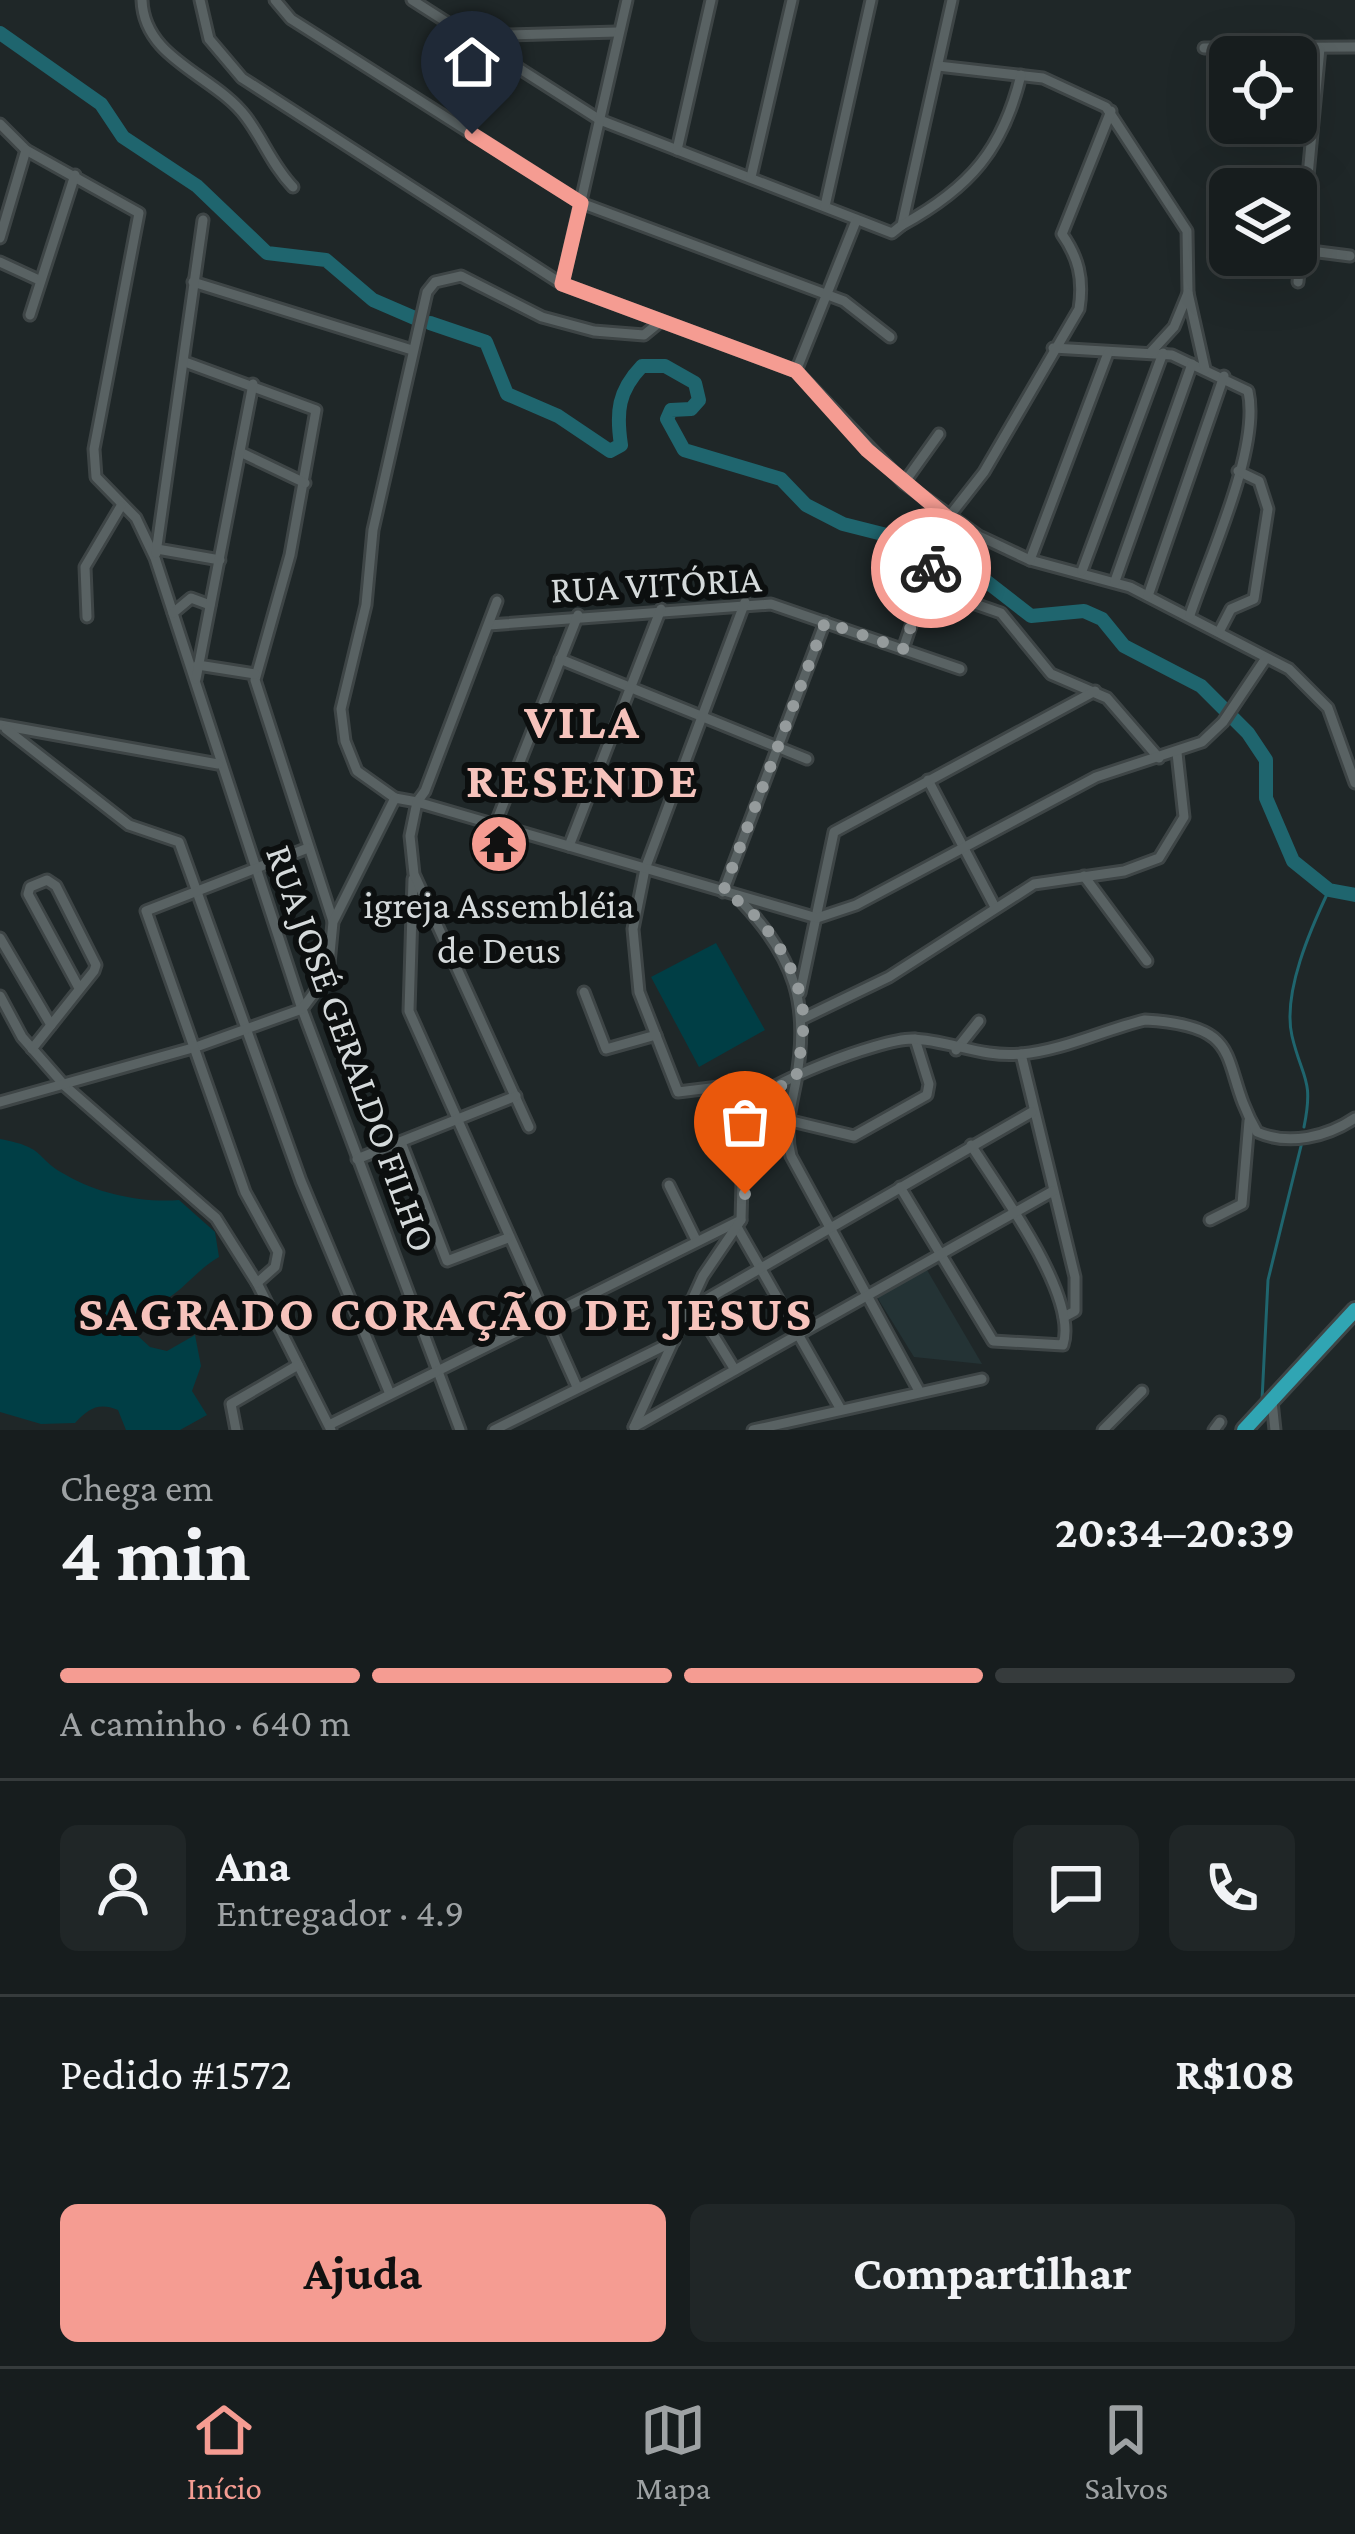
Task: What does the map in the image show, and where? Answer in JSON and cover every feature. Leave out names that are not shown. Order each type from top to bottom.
[{"type":"highway","points":[[1244,1430],[1355,1310]]},
{"type":"street","points":[[142,0],[152,35],[244,114],[268,161],[293,187]]},
{"type":"street","points":[[200,0],[208,39],[242,78],[562,284],[796,371],[904,483],[948,518],[1030,560],[1115,581],[1220,630],[1289,669],[1328,708],[1355,783]]},
{"type":"street","points":[[275,0],[292,19],[581,203],[829,294],[854,306],[890,338]]},
{"type":"street","points":[[412,0],[600,120],[887,233],[950,192],[990,155],[1006,130],[1021,75]]},
{"type":"street","points":[[562,284],[626,0]]},
{"type":"street","points":[[676,150],[711,0]]},
{"type":"street","points":[[752,177],[791,0]]},
{"type":"street","points":[[825,206],[871,0]]},
{"type":"street","points":[[901,227],[952,0]]},
{"type":"street","points":[[469,36],[617,32]]},
{"type":"street","points":[[1317,48],[1355,47]]},
{"type":"street","points":[[1204,48],[1209,49]]},
{"type":"street","points":[[1317,76],[1320,48]]},
{"type":"street","points":[[938,66],[1052,81],[1111,111],[1187,231],[1188,293],[1205,369]]},
{"type":"street","points":[[903,649],[948,518],[984,472],[1076,315],[1082,292],[1076,251],[1062,234],[1111,111]]},
{"type":"street","points":[[0,124],[26,150],[134,206],[139,220],[94,449],[96,477],[140,524],[156,554]]},
{"type":"street","points":[[0,238],[26,150]]},
{"type":"street","points":[[30,315],[75,175]]},
{"type":"street","points":[[156,554],[203,220]]},
{"type":"street","points":[[796,371],[856,221]]},
{"type":"street","points":[[1317,252],[1354,256]]},
{"type":"street","points":[[0,262],[39,280]]},
{"type":"street","points":[[1298,282],[1299,276]]},
{"type":"street","points":[[661,321],[644,334],[594,331],[529,313],[473,279],[448,277],[427,292],[341,709],[345,741],[357,772],[395,798],[818,918],[856,905],[1096,777],[1177,753],[1213,734],[1266,658]]},
{"type":"street","points":[[194,282],[412,350]]},
{"type":"street","points":[[1082,571],[1157,353],[1188,293]]},
{"type":"street","points":[[1053,348],[1157,353],[1246,386],[1250,397],[1238,471],[1190,615]]},
{"type":"street","points":[[1030,560],[1108,353]]},
{"type":"street","points":[[185,362],[310,404],[317,416],[305,483],[256,674],[333,922]]},
{"type":"street","points":[[1115,581],[1192,364]]},
{"type":"street","points":[[1148,596],[1224,376]]},
{"type":"street","points":[[196,684],[253,384]]},
{"type":"street","points":[[904,483],[939,434]]},
{"type":"street","points":[[240,452],[305,483]]},
{"type":"street","points":[[1220,630],[1231,609],[1254,599],[1268,509],[1262,484],[1238,471]]},
{"type":"street","points":[[87,617],[85,567],[121,506]]},
{"type":"street","points":[[156,554],[220,560]]},
{"type":"street","name":"RUA JOSÉ GERALDO FILHO","points":[[156,554],[218,764],[302,1009],[460,1430]]},
{"type":"street","points":[[880,572],[994,609],[1012,622],[1051,674],[1095,691],[1120,709],[1159,758]]},
{"type":"street","points":[[173,613],[190,598],[210,605]]},
{"type":"street","points":[[497,602],[417,802],[410,836],[414,874],[409,1011],[577,1387]]},
{"type":"street","points":[[744,1109],[727,1086],[678,1092],[633,970],[633,929],[646,869],[746,602]]},
{"type":"street","name":"RUA VITÓRIA","points":[[489,625],[746,602],[784,607],[960,669]]},
{"type":"street","points":[[569,846],[661,609]]},
{"type":"street","points":[[495,825],[578,615]]},
{"type":"street","points":[[723,892],[825,622]]},
{"type":"street","points":[[560,659],[807,759]]},
{"type":"street","points":[[198,665],[256,674]]},
{"type":"street","points":[[800,994],[834,832],[1095,691]]},
{"type":"street","points":[[3,727],[218,764]]},
{"type":"street","points":[[3,727],[128,825],[172,837],[184,851],[301,1181],[389,1394]]},
{"type":"street","points":[[804,1018],[889,977],[1034,884],[1145,866],[1170,846],[1184,817],[1177,753]]},
{"type":"street","points":[[928,780],[995,907]]},
{"type":"street","points":[[0,1102],[196,1046],[302,1009],[328,974],[333,922],[395,798]]},
{"type":"street","points":[[257,1283],[275,1268],[278,1252],[245,1192],[146,914],[150,907],[308,848]]},
{"type":"street","points":[[414,874],[529,1127]]},
{"type":"street","points":[[1084,876],[1147,961]]},
{"type":"street","points":[[32,1049],[51,1025],[80,988],[94,970],[94,953],[56,886],[47,880],[30,887],[28,894],[80,988]]},
{"type":"street","points":[[740,899],[771,938],[800,994],[804,1018],[787,1120],[791,1156],[918,1389]]},
{"type":"street","points":[[0,938],[51,1025]]},
{"type":"street","points":[[584,992],[606,1049],[656,1035]]},
{"type":"street","points":[[0,996],[32,1049],[65,1086],[206,1206],[257,1283],[330,1428],[389,1394],[739,1223]]},
{"type":"street","points":[[840,1408],[739,1223],[744,1109],[750,1101],[885,1043],[915,1039],[956,1050],[1021,1054],[1145,1020],[1186,1026],[1227,1048],[1257,1132],[1285,1139],[1321,1135],[1355,1118]]},
{"type":"street","points":[[956,1050],[979,1022]]},
{"type":"street","points":[[787,1120],[854,1136],[927,1095],[929,1084],[915,1039]]},
{"type":"street","points":[[900,1187],[993,1341],[1063,1345],[1075,1277],[1021,1054]]},
{"type":"street","points":[[357,1159],[515,1096]]},
{"type":"street","points":[[692,1307],[1032,1112]]},
{"type":"street","points":[[1210,1220],[1242,1204],[1250,1119]]},
{"type":"street","points":[[401,1142],[447,1261],[508,1238]]},
{"type":"street","points":[[971,1145],[1070,1314]]},
{"type":"street","points":[[669,1185],[697,1240]]},
{"type":"street","points":[[632,1429],[1053,1191]]},
{"type":"street","points":[[632,1429],[703,1276],[739,1223]]},
{"type":"street","points":[[692,1307],[735,1370]]},
{"type":"street","points":[[494,1430],[674,1341]]},
{"type":"street","points":[[236,1430],[231,1404],[298,1365]]},
{"type":"street","points":[[753,1430],[982,1378]]},
{"type":"street","points":[[1103,1430],[1142,1391]]},
{"type":"street","points":[[1272,1401],[1274,1430]]},
{"type":"shaded area","points":[[716,943],[765,1030],[699,1067],[651,977]]},
{"type":"shaded area","points":[[0,1139],[33,1150],[56,1169],[106,1192],[179,1200],[215,1232],[219,1257],[127,1326],[150,1347],[167,1351],[195,1335],[201,1366],[192,1391],[207,1415],[180,1430],[126,1430],[118,1410],[105,1407],[90,1410],[75,1423],[41,1424],[0,1412]]},
{"type":"shaded area","points":[[927,1270],[982,1364],[914,1357],[877,1297]]},
{"type":"waterway","points":[[0,33],[101,104],[123,137],[197,186],[267,253],[326,260],[373,300],[417,319]]},
{"type":"waterway","points":[[430,323],[486,342],[507,394],[558,416],[610,451],[621,445],[619,412],[628,384],[642,366],[665,366],[695,383],[699,400],[691,409],[671,410],[667,419],[684,450],[781,479],[806,505],[843,524],[946,550],[1031,616],[1084,611],[1102,619],[1124,646],[1201,686],[1248,733],[1266,760],[1266,798],[1293,861],[1329,890],[1355,895]]},
{"type":"waterway","points":[[1304,1127],[1307,1088],[1292,1036],[1291,1000],[1300,961],[1329,890]]},
{"type":"waterway","points":[[1262,1400],[1268,1280],[1302,1142]]},
{"type":"way so far","points":[[745,1194],[744,1109],[750,1101],[796,1079],[804,1018],[800,994],[771,938],[740,899],[723,892],[825,622],[903,649],[931,568]]},
{"type":"place","name":"igreja Assembléia de Deus","points":[[499,844]]},
{"type":"district","name":"VILA RESENDE","points":[[583,749]]},
{"type":"district","name":"SAGRADO CORAÇÃO DE JESUS","points":[[446,1312]]},
{"type":"route","points":[[472,134],[581,203],[562,284],[796,371],[867,450],[948,518],[931,568]]}]
